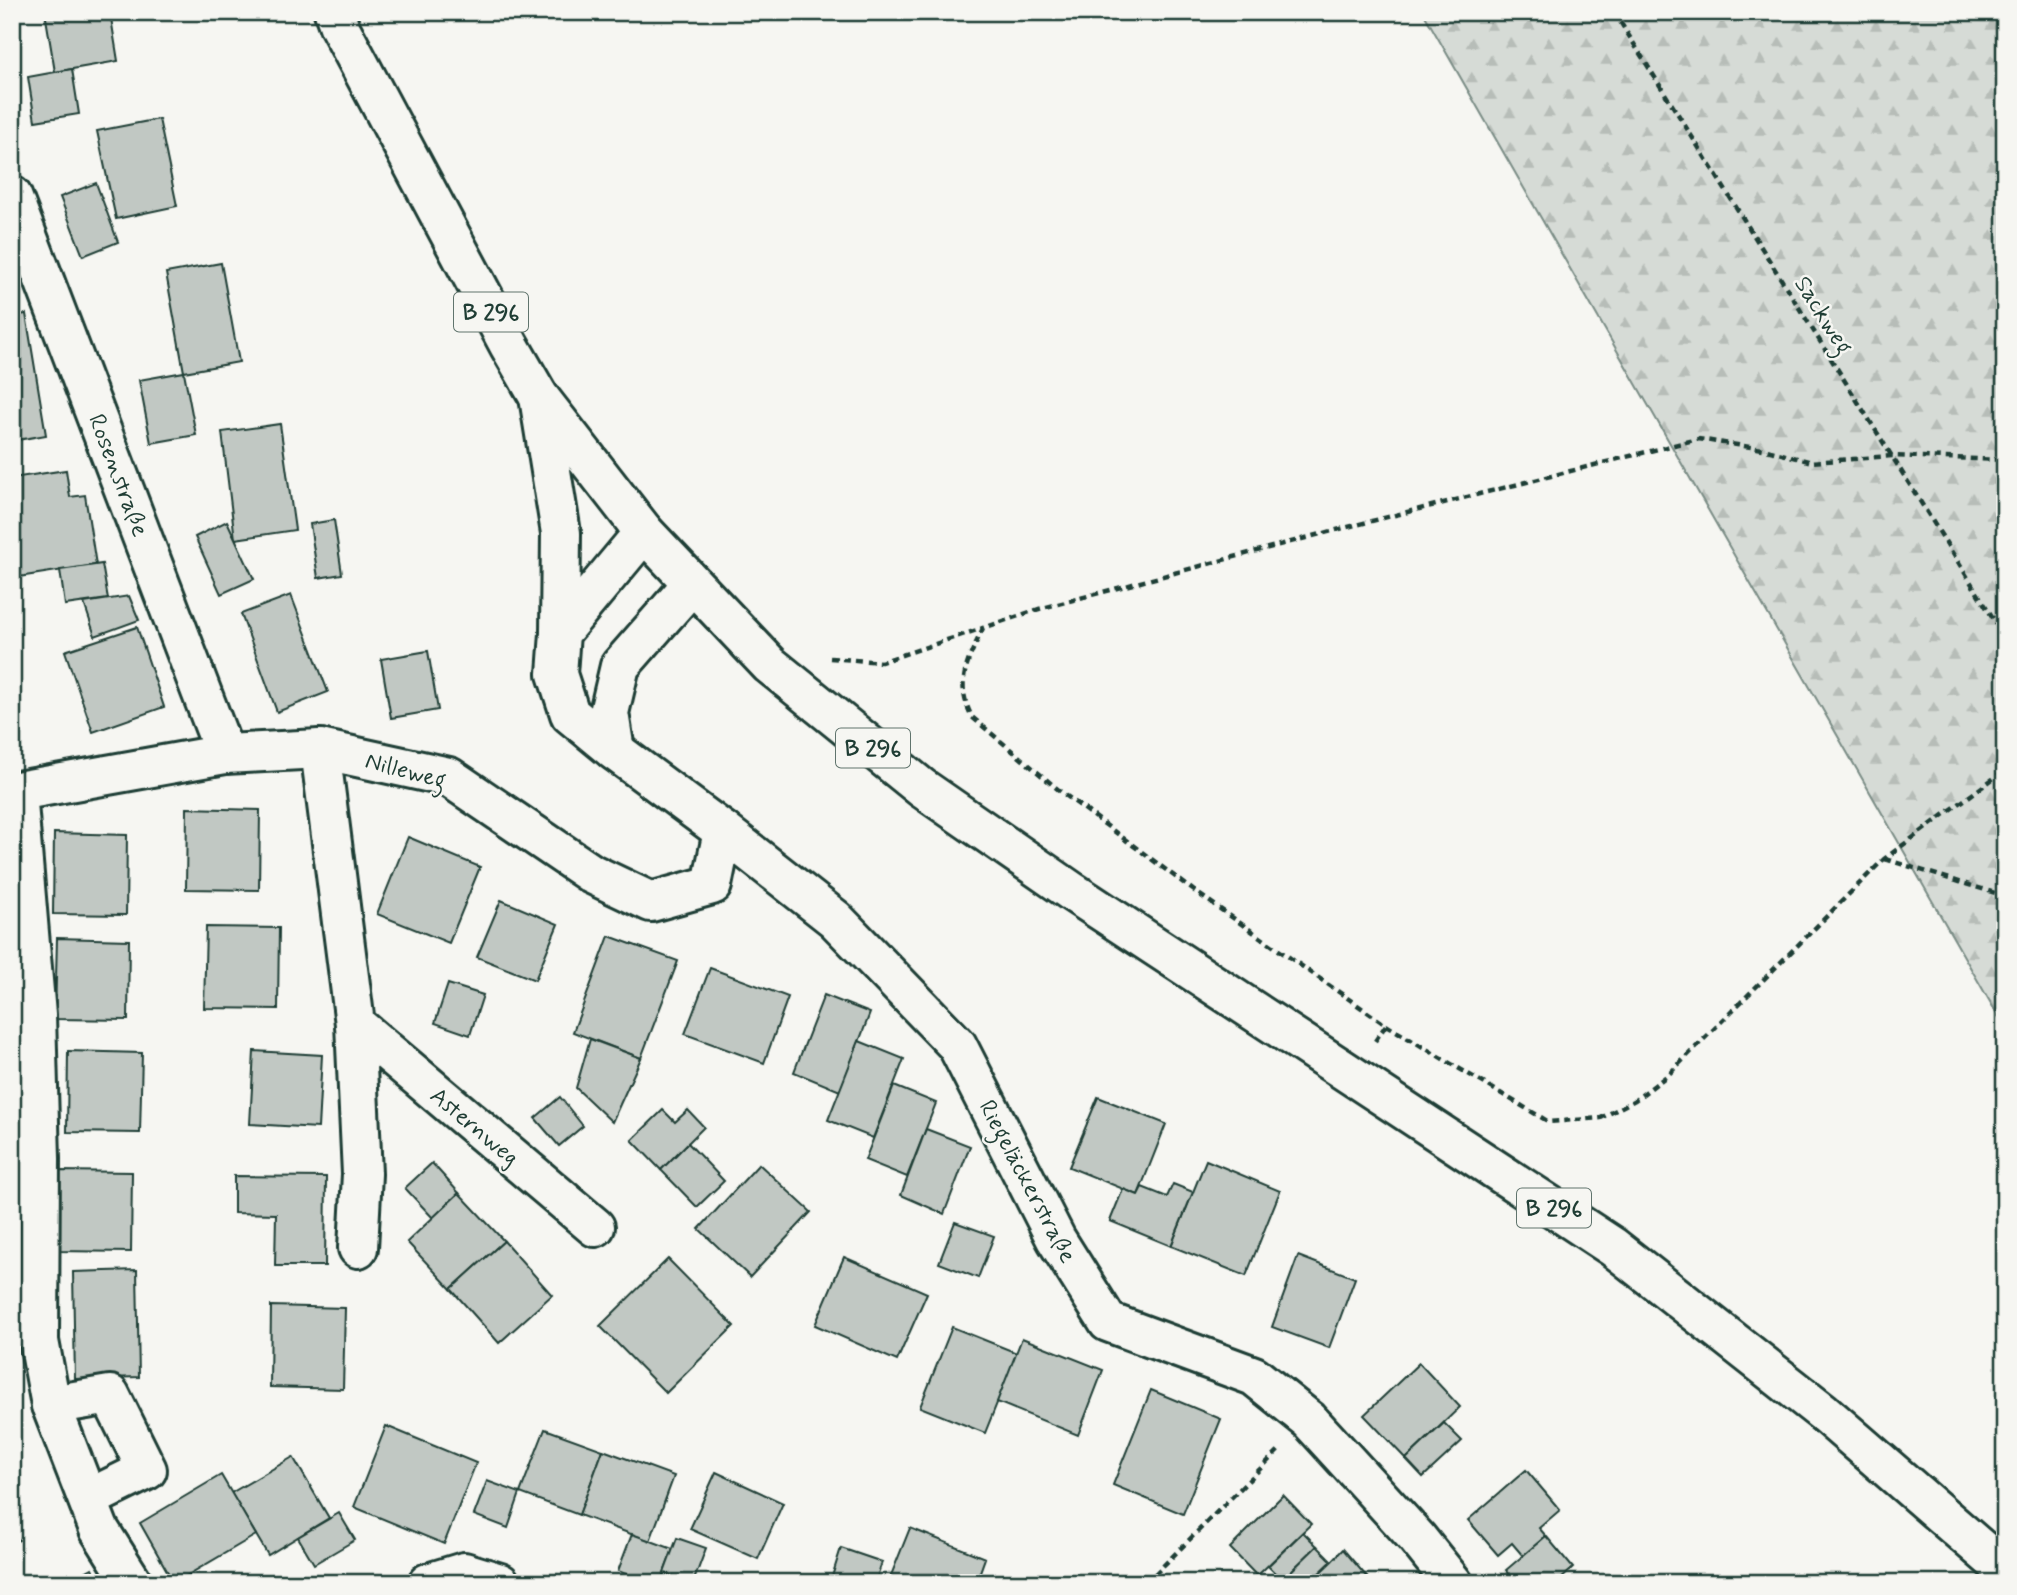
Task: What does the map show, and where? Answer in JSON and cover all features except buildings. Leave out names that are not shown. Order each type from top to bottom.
[{"type":"street","name":"B 296","points":[[334,12],[502,333],[539,397],[644,532],[770,665],[922,788],[1071,891],[1613,1247],[1823,1412],[2005,1570]]},
{"type":"street","name":"Rosenstraße","points":[[12,196],[225,754]]},
{"type":"street","name":"Riegeläckerstraße","points":[[539,397],[561,533],[557,674],[570,713],[615,751],[835,919],[957,1045],[1056,1239],[1108,1322],[1254,1376],[1309,1420],[1417,1538],[1453,1583]]},
{"type":"street","points":[[560,633],[644,532]]},
{"type":"street","points":[[615,751],[609,713],[620,666],[692,584]]},
{"type":"street","name":"Nilleweg","points":[[15,792],[225,754],[320,749],[449,777],[592,874],[651,902],[712,885],[723,831]]},
{"type":"street","points":[[320,749],[355,1024],[362,1174],[358,1248]]},
{"type":"street","points":[[15,792],[36,1015],[40,1159],[38,1341],[51,1405],[99,1529],[133,1583]]},
{"type":"street","name":"Asternweg","points":[[355,1024],[595,1227]]},
{"type":"street","points":[[51,1405],[110,1395],[147,1470],[88,1499]]},
{"type":"street","points":[[428,1583],[464,1572],[500,1583]]},
{"type":"path","name":"Sackweg","points":[[1614,12],[2005,637]]},
{"type":"path","points":[[770,665],[834,658],[881,663],[1040,609],[1305,538],[1698,439],[1762,449],[1812,462],[1892,456],[2005,460]]},
{"type":"path","points":[[983,628],[966,665],[963,686],[964,701],[972,717],[1071,799],[1194,890],[1386,1025],[1549,1122],[1601,1118],[1635,1100],[1668,1075],[1884,859],[2005,771]]},
{"type":"path","points":[[1884,859],[2005,896]]},
{"type":"path","points":[[1352,1074],[1386,1025]]},
{"type":"path","points":[[1146,1583],[1309,1420]]},
{"type":"green space","points":[[1423,12],[2005,12],[2005,1028]]}]
